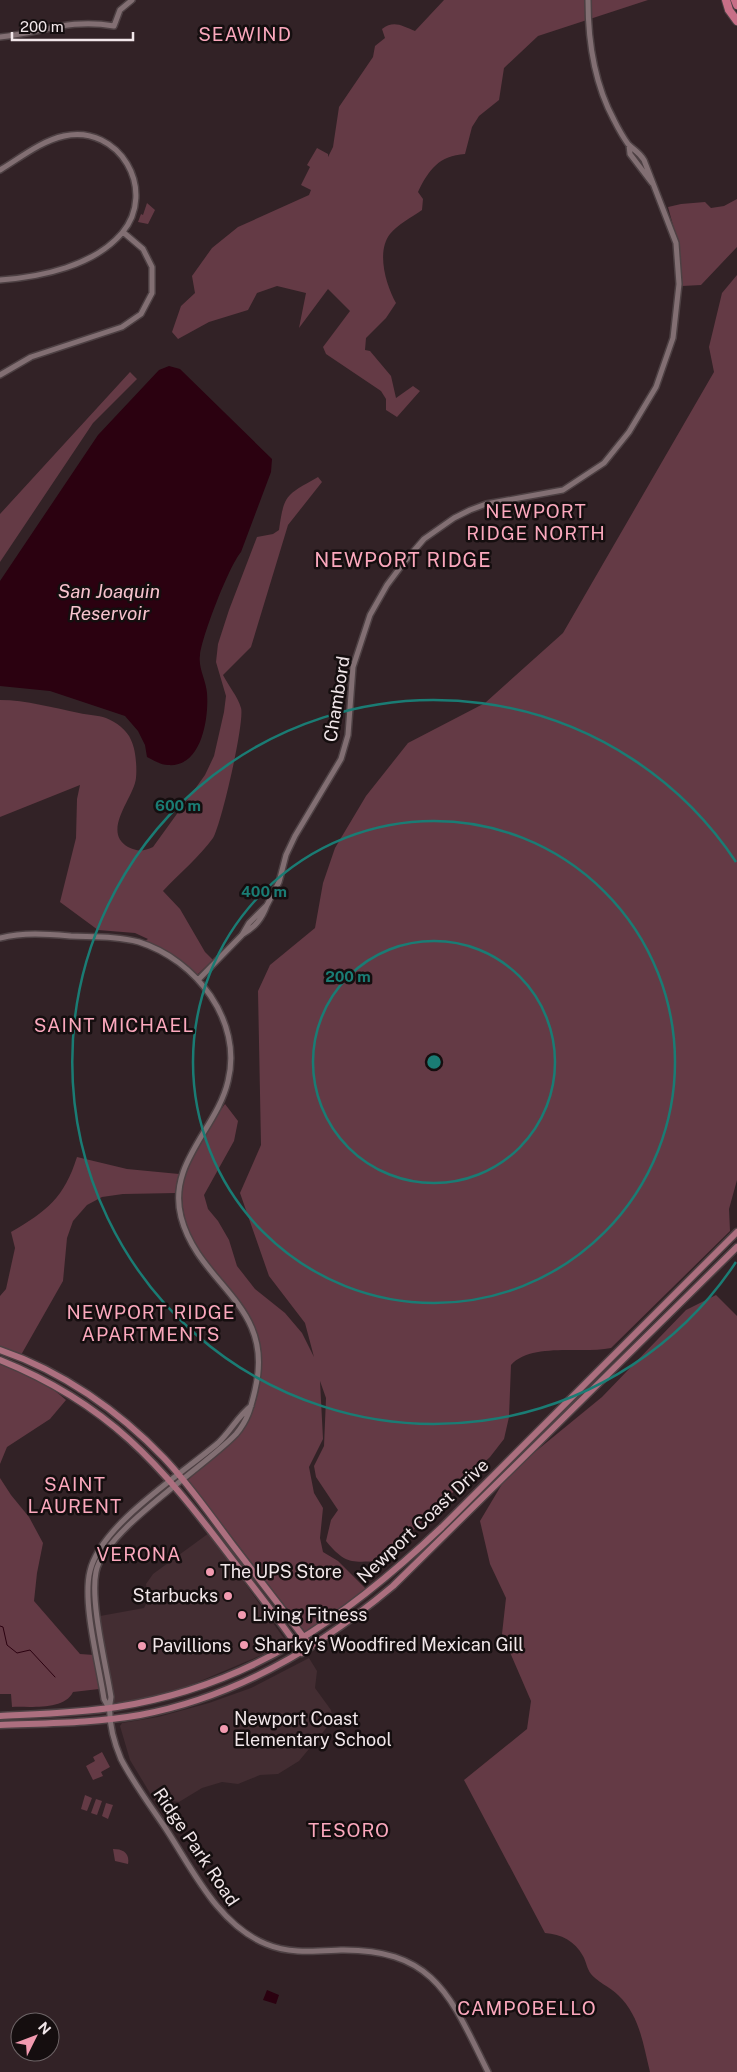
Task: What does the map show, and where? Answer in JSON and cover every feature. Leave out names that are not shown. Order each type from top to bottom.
[{"type":"highway","points":[[726,0],[729,10],[737,21]]},
{"type":"highway","points":[[735,0],[737,5]]},
{"type":"main road","name":"Newport Coast Drive","points":[[0,1716],[78,1712],[109,1708],[197,1688],[230,1676],[296,1644],[338,1616],[397,1570],[647,1324],[737,1232]]},
{"type":"main road","name":"Newport Coast Drive","points":[[0,1725],[74,1723],[158,1711],[205,1698],[266,1673],[302,1653],[342,1627],[393,1586],[737,1247]]},
{"type":"main road","points":[[0,1350],[51,1373],[97,1401],[144,1439],[180,1478],[311,1647]]},
{"type":"main road","points":[[0,1360],[49,1382],[93,1409],[141,1449],[174,1483],[302,1653]]},
{"type":"street","points":[[0,37],[65,24],[89,23],[114,26],[120,10],[132,0]]},
{"type":"street","name":"Chambord","points":[[588,0],[593,63],[614,120],[638,166],[652,182]]},
{"type":"street","points":[[0,170],[52,140],[64,136],[86,135],[106,142],[125,159],[135,182],[135,207],[123,232],[101,251],[70,265],[41,274],[0,280]]},
{"type":"street","name":"Chambord","points":[[198,980],[242,934],[254,927],[279,882],[286,855],[295,836],[341,759],[348,735],[353,667],[370,615],[387,585],[424,540],[454,518],[486,504],[563,490],[604,463],[630,432],[656,386],[673,338],[679,284],[676,243],[665,209],[644,161],[638,151],[629,147]]},
{"type":"street","points":[[638,166],[644,161]]},
{"type":"street","points":[[0,375],[31,357],[122,327],[141,314],[152,293],[154,280],[152,268],[142,249],[123,232]]},
{"type":"street","points":[[0,938],[34,934],[120,938],[139,942],[158,950],[198,980]]},
{"type":"street","name":"Ridge Park Road","points":[[198,980],[210,994],[222,1015],[230,1042],[229,1080],[222,1101],[185,1163],[179,1199],[180,1214],[188,1238],[200,1257],[238,1301],[250,1324],[259,1358],[258,1373],[251,1406],[231,1430],[180,1478],[106,1538],[90,1570],[88,1592],[92,1624],[104,1699],[109,1708],[117,1750],[125,1767],[214,1902],[230,1921],[254,1938],[280,1949],[367,1950],[390,1954],[416,1966],[436,1981],[451,1999],[488,2072]]},
{"type":"shaded area","points":[[444,0],[648,0],[538,36],[504,68],[499,100],[479,116],[472,127],[465,154],[448,158],[431,170],[418,192],[423,199],[422,210],[390,234],[386,241],[383,259],[386,278],[396,303],[386,318],[366,338],[365,350],[370,351],[391,376],[396,398],[413,386],[420,391],[397,417],[386,410],[386,399],[381,391],[326,354],[323,347],[350,311],[328,289],[299,328],[306,293],[277,286],[257,293],[248,310],[209,322],[178,339],[172,332],[181,306],[195,293],[192,276],[212,248],[238,227],[309,195],[311,190],[301,185],[310,167],[307,165],[317,148],[328,154],[328,157],[333,147],[339,107],[373,57],[375,46],[385,38],[382,29],[394,24],[415,31]]},
{"type":"shaded area","points":[[737,199],[737,247],[701,285],[682,286],[679,247],[668,207],[705,202],[711,208],[724,206]]},
{"type":"shaded area","points":[[147,203],[155,210],[148,224],[138,222],[141,214],[143,215]]},
{"type":"shaded area","points":[[737,275],[737,1180],[729,1209],[730,1231],[611,1348],[531,1353],[511,1365],[509,1417],[504,1439],[490,1457],[381,1561],[363,1562],[344,1558],[326,1541],[331,1520],[338,1510],[316,1477],[314,1466],[324,1446],[326,1398],[320,1381],[323,1439],[309,1467],[314,1493],[323,1508],[320,1538],[323,1552],[338,1561],[367,1590],[305,1632],[188,1480],[229,1443],[248,1419],[254,1407],[259,1388],[261,1351],[254,1326],[242,1305],[197,1246],[186,1223],[182,1196],[186,1171],[196,1147],[225,1104],[238,1121],[234,1141],[204,1195],[208,1209],[218,1221],[229,1240],[237,1266],[255,1289],[285,1313],[302,1333],[314,1357],[305,1323],[269,1276],[240,1193],[261,1145],[258,991],[270,965],[315,928],[323,883],[335,848],[366,796],[408,743],[485,703],[563,633],[714,372],[709,347],[722,293]]},
{"type":"shaded area","points":[[130,372],[137,379],[93,423],[0,562],[0,514]]},
{"type":"shaded area","points":[[318,477],[322,482],[288,525],[251,647],[223,675],[240,704],[241,717],[232,773],[217,830],[202,851],[163,891],[180,909],[205,952],[213,960],[197,975],[164,950],[145,941],[148,939],[135,933],[98,930],[60,902],[76,838],[77,799],[80,785],[0,817],[0,700],[30,703],[103,717],[121,727],[133,744],[136,759],[136,778],[118,823],[118,832],[121,840],[132,849],[141,850],[153,847],[205,775],[214,756],[226,696],[216,662],[218,644],[257,537],[273,534],[279,530],[285,502],[289,496]]},
{"type":"shaded area","points":[[77,1157],[127,1169],[179,1174],[176,1193],[123,1194],[102,1197],[87,1205],[73,1221],[67,1238],[63,1281],[21,1355],[0,1347],[0,1296],[6,1289],[15,1248],[11,1232],[35,1217],[53,1202],[66,1183]]},
{"type":"shaded area","points":[[716,1295],[737,1316],[737,2072],[650,2072],[640,2031],[631,2012],[618,1995],[591,1974],[583,1956],[572,1942],[557,1935],[545,1933],[464,1780],[527,1729],[531,1701],[502,1634],[506,1598],[490,1564],[480,1521],[508,1474],[602,1397],[686,1310]]},
{"type":"shaded area","points":[[0,1361],[42,1380],[66,1400],[50,1419],[7,1447],[0,1464]]},
{"type":"shaded area","points":[[0,1478],[29,1517],[43,1543],[34,1601],[80,1654],[94,1655],[99,1689],[73,1692],[68,1698],[54,1705],[12,1707],[11,1694],[0,1694]]},
{"type":"shaded area","points":[[209,1533],[288,1644],[165,1696],[113,1703],[100,1616],[144,1608],[148,1600],[146,1584],[153,1574]]},
{"type":"shaded area","name":"Newport Coast Elementary School","points":[[309,1658],[317,1671],[315,1688],[331,1710],[333,1720],[299,1761],[278,1774],[260,1775],[238,1784],[222,1782],[202,1788],[179,1802],[166,1800],[156,1803],[130,1760],[120,1726],[122,1723],[158,1717],[209,1703],[251,1688]]},
{"type":"shaded area","points":[[102,1752],[110,1767],[101,1772],[103,1776],[93,1780],[86,1766],[95,1761],[93,1757]]},
{"type":"shaded area","points":[[85,1795],[92,1798],[87,1811],[81,1809]]},
{"type":"shaded area","points":[[96,1799],[102,1801],[97,1815],[91,1813]]},
{"type":"shaded area","points":[[106,1803],[113,1805],[108,1819],[102,1816]]},
{"type":"shaded area","points":[[113,1849],[127,1854],[128,1864],[115,1861]]},
{"type":"water","name":"San Joaquin Reservoir","points":[[169,366],[180,369],[272,459],[271,472],[241,552],[223,586],[202,646],[200,665],[206,688],[207,715],[201,739],[196,750],[189,758],[180,764],[168,765],[147,757],[145,745],[138,731],[125,716],[50,691],[0,686],[0,581],[98,435],[159,370]]},
{"type":"water","points":[[267,1990],[279,1995],[276,2004],[263,2000]]},
{"type":"waterway","points":[[0,1626],[3,1627],[7,1645],[17,1653],[30,1650],[55,1677]]},
{"type":"place","name":"The UPS Store","points":[[210,1572]]},
{"type":"place","name":"Starbucks","points":[[228,1596]]},
{"type":"place","name":"Living Fitness","points":[[242,1615]]},
{"type":"place","name":"Sharky's Woodfired Mexican Gill","points":[[244,1645]]},
{"type":"place","name":"Pavillions","points":[[142,1646]]},
{"type":"place","name":"Newport Coast Elementary School","points":[[224,1729]]},
{"type":"district","name":"SEAWIND","points":[[245,34]]},
{"type":"district","name":"NEWPORT RIDGE NORTH","points":[[536,522]]},
{"type":"district","name":"NEWPORT RIDGE","points":[[403,560]]},
{"type":"district","name":"SAINT MICHAEL","points":[[114,1025]]},
{"type":"district","name":"NEWPORT RIDGE APARTMENTS","points":[[151,1323]]},
{"type":"district","name":"SAINT LAURENT","points":[[75,1495]]},
{"type":"district","name":"VERONA","points":[[139,1554]]},
{"type":"district","name":"TESORO","points":[[349,1830]]},
{"type":"district","name":"CAMPOBELLO","points":[[527,2008]]}]
